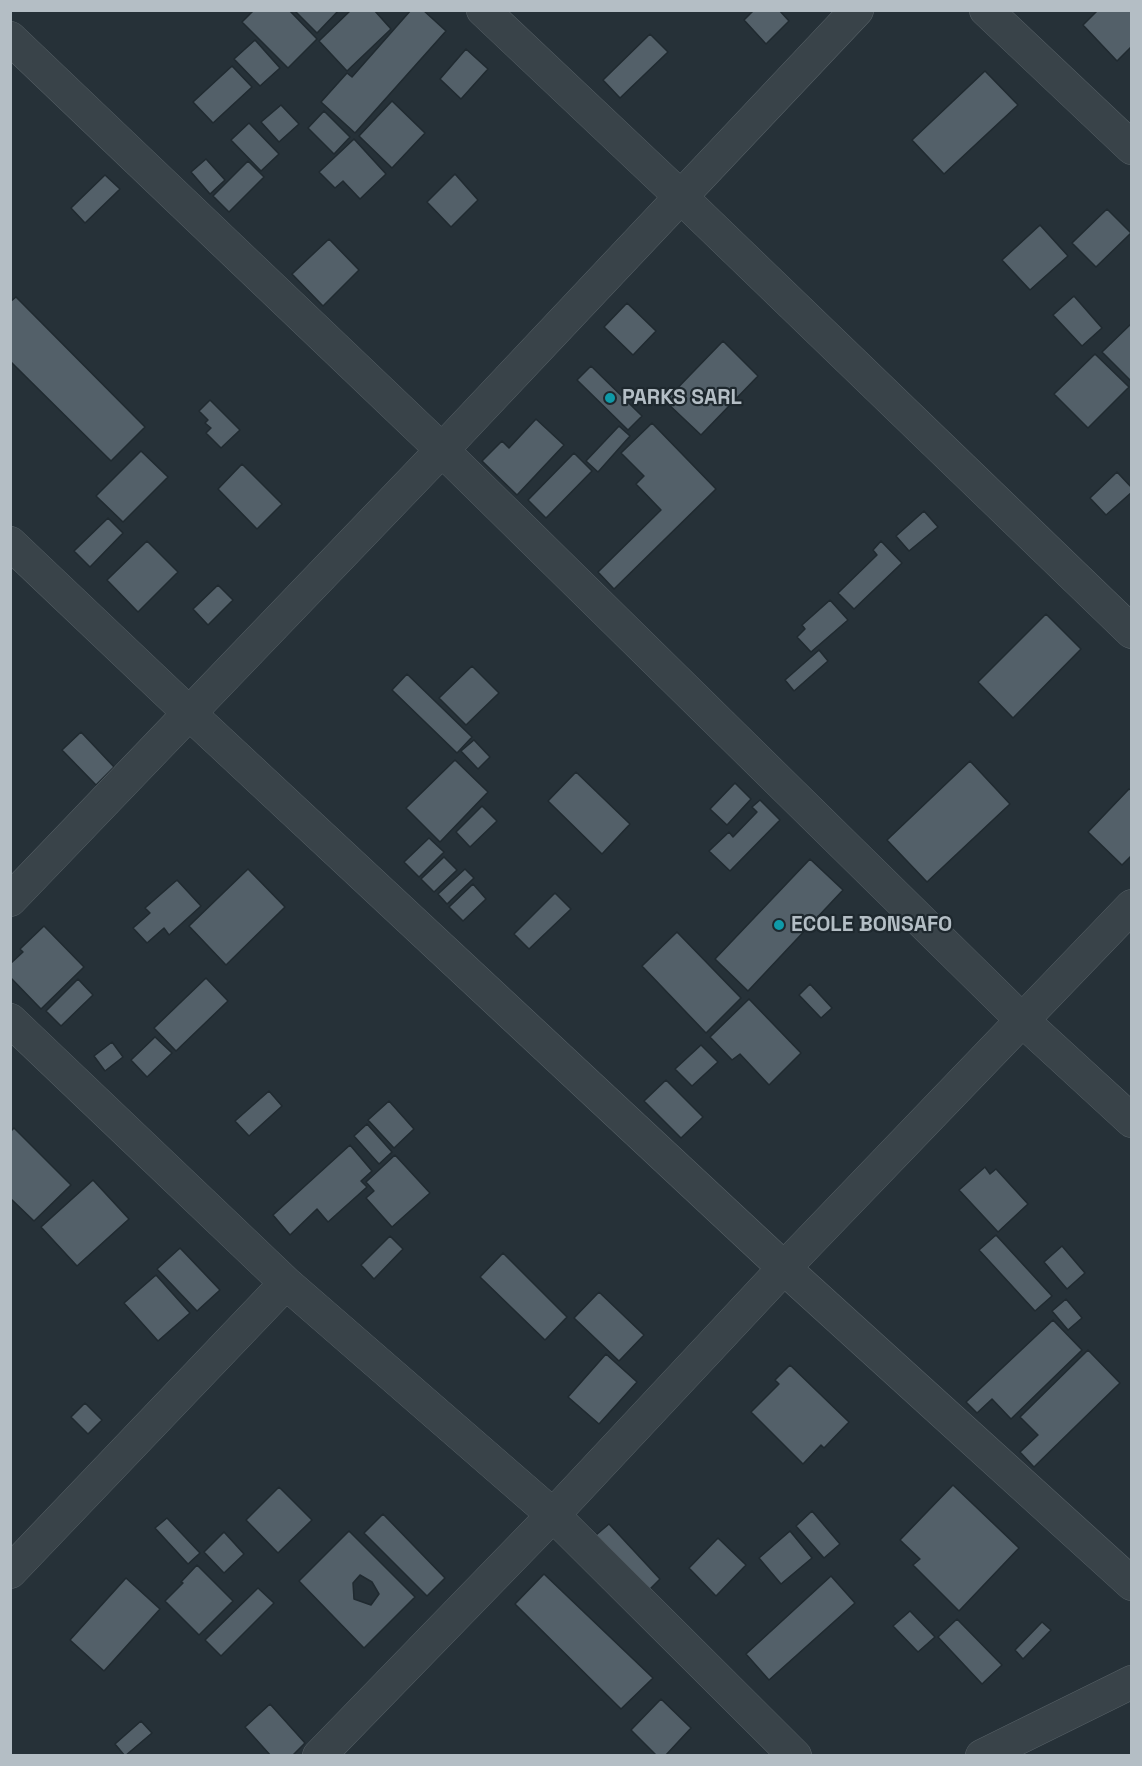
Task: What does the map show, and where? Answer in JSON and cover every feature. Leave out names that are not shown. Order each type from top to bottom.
[{"type":"street","points":[[483,10],[681,197],[1131,632]]},
{"type":"street","points":[[10,900],[442,450],[856,10]]},
{"type":"street","points":[[986,10],[1131,148]]},
{"type":"street","points":[[10,38],[442,450],[1022,1020],[1131,1121]]},
{"type":"street","points":[[10,543],[784,1268],[1131,1584]]},
{"type":"street","points":[[319,1755],[553,1515],[784,1268],[1131,906]]},
{"type":"street","points":[[10,1020],[286,1283],[553,1515],[795,1755]]},
{"type":"street","points":[[10,1572],[286,1283]]},
{"type":"street","points":[[982,1755],[1131,1682]]},
{"type":"building","points":[[254,10],[289,10],[317,39],[288,68],[242,22]]},
{"type":"building","points":[[294,10],[339,10],[317,33]]},
{"type":"building","points":[[351,10],[374,10],[391,29],[347,71],[319,41]]},
{"type":"building","points":[[411,10],[423,10],[446,31],[355,133],[321,102],[347,73],[352,77]]},
{"type":"building","points":[[754,10],[779,10],[789,21],[766,44],[744,20]]},
{"type":"building","points":[[1098,10],[1132,10],[1132,46],[1117,61],[1083,25]]},
{"type":"building","points":[[650,34],[668,52],[620,98],[603,80]]},
{"type":"building","points":[[255,40],[280,68],[260,86],[234,59]]},
{"type":"building","points":[[466,49],[488,69],[461,99],[440,79]]},
{"type":"building","points":[[232,66],[252,87],[213,123],[193,102]]},
{"type":"building","points":[[985,71],[1018,105],[944,174],[912,140]]},
{"type":"building","points":[[392,101],[425,133],[392,168],[359,136]]},
{"type":"building","points":[[281,105],[299,124],[279,142],[261,122]]},
{"type":"building","points":[[324,111],[350,137],[334,154],[308,128]]},
{"type":"building","points":[[249,123],[279,154],[261,171],[231,140]]},
{"type":"building","points":[[354,139],[386,174],[360,199],[343,181],[335,188],[319,172]]},
{"type":"building","points":[[206,159],[225,180],[210,194],[191,172]]},
{"type":"building","points":[[248,161],[264,177],[229,212],[213,196]]},
{"type":"building","points":[[455,174],[478,200],[451,227],[427,202]]},
{"type":"building","points":[[105,175],[120,189],[85,223],[71,208]]},
{"type":"building","points":[[1107,209],[1131,233],[1096,267],[1072,243]]},
{"type":"building","points":[[1040,225],[1068,256],[1030,290],[1002,260]]},
{"type":"building","points":[[329,239],[359,270],[323,306],[292,274]]},
{"type":"building","points":[[1074,296],[1102,328],[1082,346],[1053,315]]},
{"type":"building","points":[[16,297],[145,427],[111,461],[10,361],[10,302]]},
{"type":"building","points":[[627,303],[656,331],[633,355],[604,327]]},
{"type":"building","points":[[1132,323],[1132,382],[1102,352]]},
{"type":"building","points":[[723,341],[758,376],[701,435],[665,401]]},
{"type":"building","points":[[1095,354],[1129,387],[1088,428],[1054,394]]},
{"type":"building","name":"PARKS SARL","points":[[591,366],[642,416],[628,430],[577,380]]},
{"type":"building","points":[[210,400],[240,430],[221,448],[206,433],[211,428],[205,423],[208,420],[199,411]]},
{"type":"building","points":[[536,419],[564,445],[517,495],[482,461],[502,441],[509,448]]},
{"type":"building","points":[[652,423],[716,489],[614,589],[598,572],[661,510],[636,484],[644,476],[621,453]]},
{"type":"building","points":[[619,426],[630,436],[598,472],[586,461]]},
{"type":"building","points":[[141,451],[168,477],[123,522],[96,496]]},
{"type":"building","points":[[574,453],[592,471],[546,518],[528,500]]},
{"type":"building","points":[[242,464],[282,504],[257,529],[218,489]]},
{"type":"building","points":[[1117,472],[1132,488],[1132,492],[1106,515],[1090,498]]},
{"type":"building","points":[[924,511],[938,527],[909,551],[896,536]]},
{"type":"building","points":[[108,518],[123,533],[90,567],[74,551]]},
{"type":"building","points":[[147,541],[178,572],[138,612],[107,580]]},
{"type":"building","points":[[881,541],[902,563],[854,609],[838,593],[877,555],[873,550]]},
{"type":"building","points":[[218,585],[233,600],[208,625],[193,609]]},
{"type":"building","points":[[830,600],[848,620],[811,652],[797,637],[805,629],[802,625]]},
{"type":"building","points":[[1046,614],[1081,649],[1013,718],[978,682]]},
{"type":"building","points":[[819,650],[828,661],[794,691],[785,680]]},
{"type":"building","points":[[472,666],[499,693],[466,725],[439,698]]},
{"type":"building","points":[[407,674],[472,737],[457,753],[392,690]]},
{"type":"building","points":[[81,732],[114,767],[96,785],[62,750]]},
{"type":"building","points":[[474,740],[490,757],[478,769],[461,751]]},
{"type":"building","points":[[455,760],[488,792],[440,842],[406,808]]},
{"type":"building","points":[[970,761],[1010,804],[927,882],[887,840]]},
{"type":"building","points":[[576,772],[630,824],[602,854],[548,801]]},
{"type":"building","points":[[735,783],[751,799],[727,825],[710,809]]},
{"type":"building","points":[[1129,789],[1132,791],[1132,855],[1122,865],[1088,832]]},
{"type":"building","points":[[760,800],[780,820],[730,871],[709,851],[729,832],[733,837],[757,812],[752,807]]},
{"type":"building","points":[[482,806],[497,821],[470,847],[456,832]]},
{"type":"building","points":[[429,838],[444,852],[419,877],[404,862]]},
{"type":"building","points":[[444,857],[457,870],[434,892],[421,879]]},
{"type":"building","name":"ECOLE BONSAFO","points":[[810,859],[843,890],[748,991],[715,959]]},
{"type":"building","points":[[248,869],[285,907],[226,965],[189,926]]},
{"type":"building","points":[[465,869],[474,878],[447,904],[438,894]]},
{"type":"building","points":[[177,880],[201,906],[169,935],[164,928],[147,943],[133,928],[150,913],[145,908]]},
{"type":"building","points":[[473,884],[486,899],[463,921],[449,907]]},
{"type":"building","points":[[555,893],[571,909],[529,949],[514,934]]},
{"type":"building","points":[[44,926],[84,967],[41,1009],[10,977],[10,964],[23,952],[20,949]]},
{"type":"building","points":[[677,932],[741,998],[706,1033],[642,966]]},
{"type":"building","points":[[206,978],[228,1001],[176,1051],[154,1028]]},
{"type":"building","points":[[78,979],[93,995],[61,1026],[46,1011]]},
{"type":"building","points":[[810,984],[832,1008],[821,1018],[799,995]]},
{"type":"building","points":[[749,999],[801,1053],[769,1085],[740,1054],[732,1060],[710,1037]]},
{"type":"building","points":[[155,1037],[172,1053],[147,1077],[131,1060]]},
{"type":"building","points":[[112,1042],[123,1057],[105,1071],[94,1056]]},
{"type":"building","points":[[701,1045],[718,1062],[692,1086],[675,1069]]},
{"type":"building","points":[[666,1080],[703,1117],[681,1138],[644,1101]]},
{"type":"building","points":[[269,1091],[282,1106],[249,1136],[235,1121]]},
{"type":"building","points":[[389,1101],[414,1129],[394,1148],[368,1120]]},
{"type":"building","points":[[367,1124],[392,1152],[379,1164],[354,1136]]},
{"type":"building","points":[[14,1128],[71,1185],[34,1221],[10,1198],[10,1132]]},
{"type":"building","points":[[350,1145],[372,1171],[361,1181],[367,1187],[328,1222],[317,1209],[290,1235],[273,1215]]},
{"type":"building","points":[[395,1155],[430,1193],[392,1227],[366,1198],[374,1191],[366,1182]]},
{"type":"building","points":[[985,1167],[990,1174],[996,1169],[1028,1204],[998,1232],[959,1190]]},
{"type":"building","points":[[93,1180],[129,1219],[77,1266],[41,1227]]},
{"type":"building","points":[[996,1235],[1052,1296],[1035,1311],[979,1250]]},
{"type":"building","points":[[390,1236],[403,1249],[374,1279],[361,1265]]},
{"type":"building","points":[[1062,1246],[1085,1273],[1067,1289],[1044,1262]]},
{"type":"building","points":[[180,1248],[220,1290],[197,1311],[157,1269]]},
{"type":"building","points":[[503,1253],[567,1317],[545,1340],[480,1277]]},
{"type":"building","points":[[156,1275],[190,1313],[158,1341],[124,1303]]},
{"type":"building","points":[[599,1292],[644,1335],[619,1361],[574,1318]]},
{"type":"building","points":[[1066,1299],[1082,1318],[1068,1330],[1052,1311]]},
{"type":"building","points":[[1053,1320],[1082,1350],[1011,1419],[992,1399],[977,1413],[966,1402]]},
{"type":"building","points":[[1088,1350],[1120,1383],[1034,1467],[1020,1452],[1038,1435],[1020,1417]]},
{"type":"building","points":[[606,1354],[637,1382],[599,1424],[568,1397]]},
{"type":"building","points":[[790,1365],[849,1422],[824,1448],[821,1445],[803,1464],[751,1412],[779,1384],[775,1380]]},
{"type":"building","points":[[85,1403],[102,1420],[88,1434],[71,1417]]},
{"type":"building","points":[[953,1485],[1019,1548],[959,1611],[913,1565],[920,1559],[900,1540]]},
{"type":"building","points":[[279,1487],[312,1520],[278,1553],[246,1520]]},
{"type":"building","points":[[812,1511],[840,1544],[824,1558],[796,1526]]},
{"type":"building","points":[[383,1514],[445,1578],[427,1596],[364,1533]]},
{"type":"building","points":[[167,1518],[200,1553],[188,1564],[155,1528]]},
{"type":"building","points":[[609,1524],[660,1579],[648,1591],[596,1535]]},
{"type":"building","points":[[349,1531],[415,1597],[364,1648],[299,1581]],"holes":[[[360,1575],[372,1582],[379,1594],[371,1605],[354,1599],[353,1583]]]},
{"type":"building","points":[[790,1531],[812,1558],[781,1584],[759,1558]]},
{"type":"building","points":[[224,1532],[244,1554],[224,1573],[204,1552]]},
{"type":"building","points":[[718,1538],[746,1565],[716,1596],[689,1568]]},
{"type":"building","points":[[197,1565],[233,1601],[199,1635],[165,1601]]},
{"type":"building","points":[[544,1574],[653,1678],[621,1709],[515,1604]]},
{"type":"building","points":[[831,1576],[855,1603],[769,1680],[746,1654]]},
{"type":"building","points":[[126,1578],[160,1609],[104,1671],[70,1640]]},
{"type":"building","points":[[258,1588],[274,1603],[221,1656],[205,1640]]},
{"type":"building","points":[[910,1611],[935,1637],[918,1652],[893,1626]]},
{"type":"building","points":[[957,1619],[1002,1665],[982,1684],[938,1637]]},
{"type":"building","points":[[1042,1622],[1051,1630],[1023,1659],[1015,1650]]},
{"type":"building","points":[[661,1699],[691,1728],[665,1756],[657,1756],[631,1730]]},
{"type":"building","points":[[270,1704],[305,1743],[292,1756],[271,1756],[245,1727]]},
{"type":"building","points":[[141,1721],[152,1733],[125,1756],[115,1744]]},
{"type":"place","name":"PARKS SARL","points":[[610,398]]},
{"type":"place","name":"ECOLE BONSAFO","points":[[779,925]]}]
